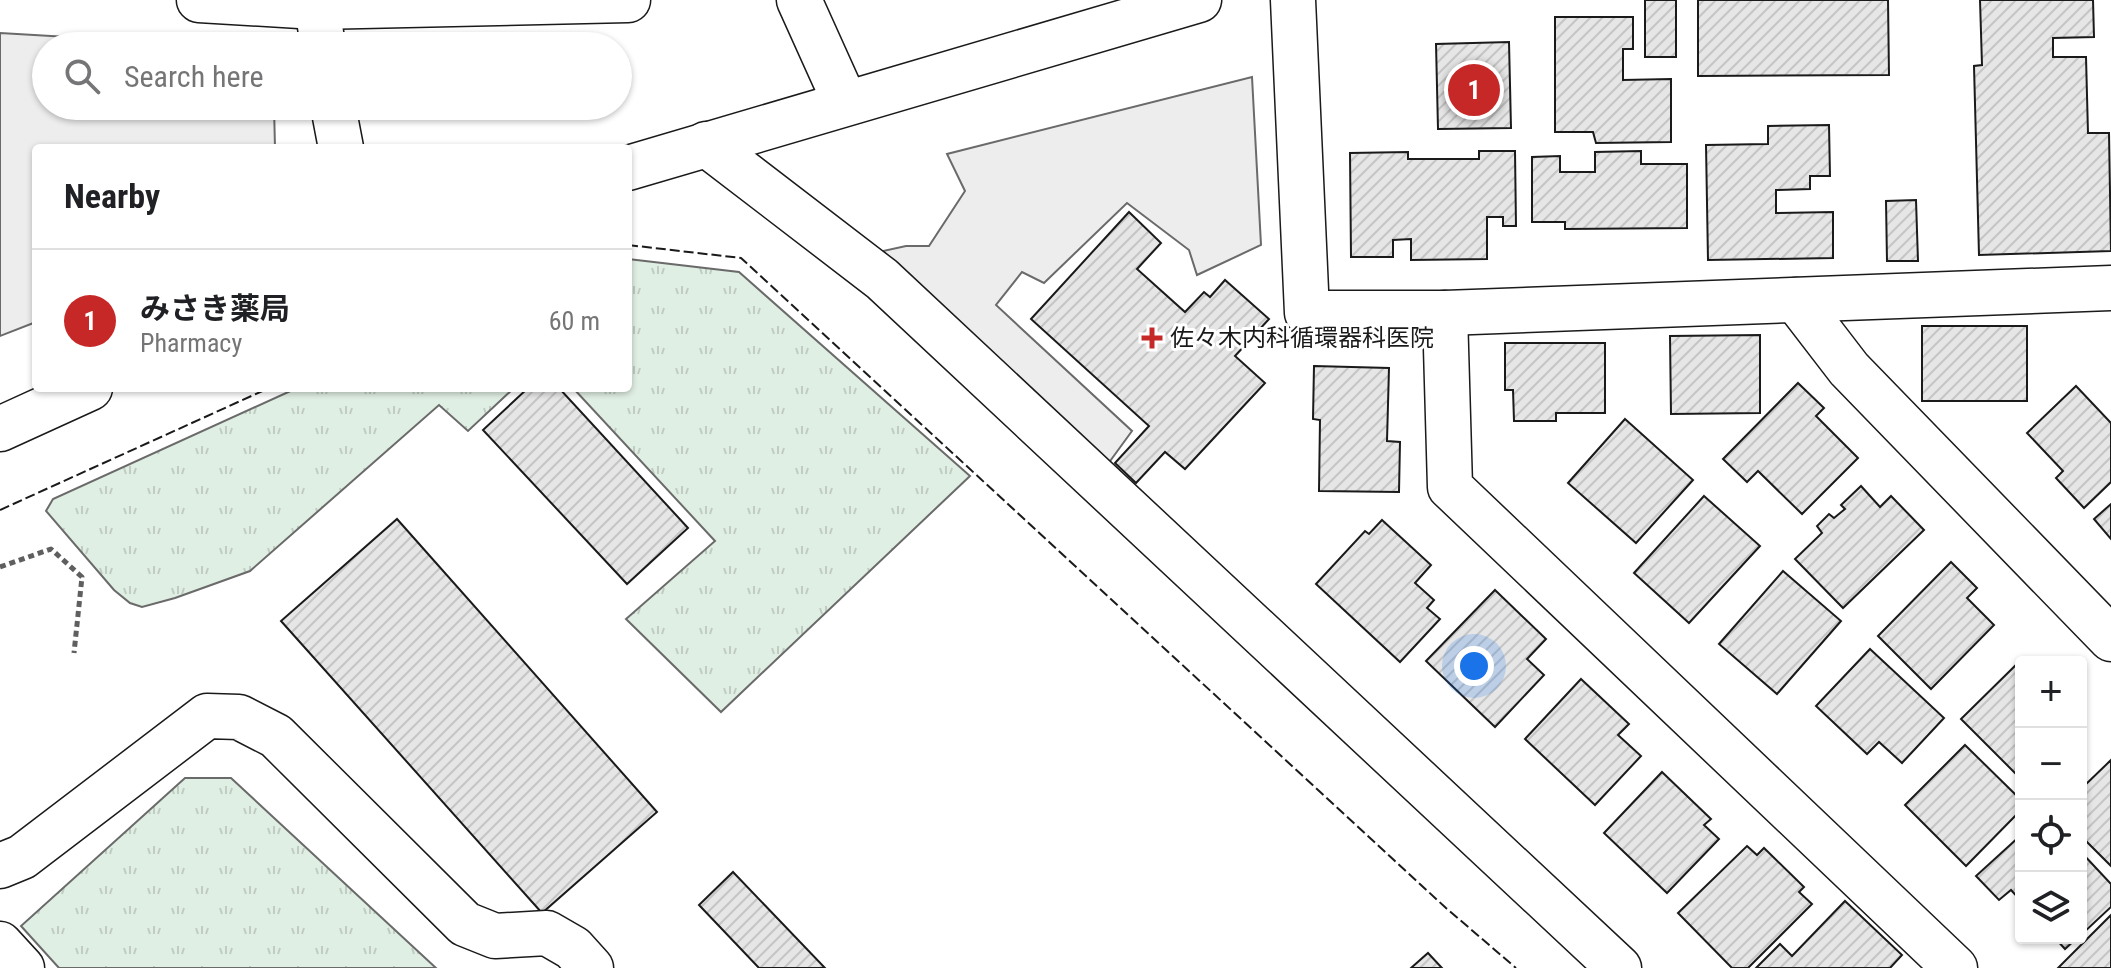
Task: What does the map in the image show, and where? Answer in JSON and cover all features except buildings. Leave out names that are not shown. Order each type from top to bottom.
[{"type":"street","points":[[199,0],[318,18],[628,0]]},
{"type":"street","points":[[799,0],[845,102]]},
{"type":"street","points":[[632,167],[1199,0]]},
{"type":"street","points":[[1293,0],[1307,313],[1445,313],[2111,288]]},
{"type":"street","points":[[336,120],[340,144]]},
{"type":"street","points":[[706,144],[882,279],[1619,968]]},
{"type":"street","points":[[1796,300],[1849,369],[2111,639]]},
{"type":"street","points":[[1445,313],[1450,487],[1955,968]]},
{"type":"street","points":[[0,429],[81,392]]},
{"type":"street","points":[[0,866],[22,857],[207,716],[239,717],[276,736],[465,924],[495,936],[547,933],[573,948],[591,968]]},
{"type":"street","points":[[0,944],[22,968]]},
{"type":"path","points":[[0,567],[51,549],[82,577],[74,653]]},
{"type":"green space","points":[[632,259],[739,272],[970,476],[721,712],[626,619],[715,541],[577,392],[632,392]]},
{"type":"green space","points":[[288,392],[510,392],[468,431],[439,405],[250,571],[142,607],[130,603],[114,590],[46,511],[53,499]]},
{"type":"green space","points":[[185,778],[231,778],[436,968],[59,968],[21,926]]},
{"type":"shaded area","points":[[0,33],[32,35],[32,120],[274,120],[275,144],[32,144],[32,324],[0,336]]},
{"type":"shaded area","points":[[1252,77],[1261,245],[1197,275],[1189,250],[1127,203],[1044,283],[1022,272],[996,305],[1132,431],[1105,468],[883,251],[906,246],[929,246],[965,191],[947,154]]},
{"type":"fence","points":[[632,245],[741,258],[1446,908],[1516,968]]},
{"type":"fence","points":[[0,510],[260,392]]},
{"type":"place","name":"みさき薬局","points":[[1474,90]]},
{"type":"place","name":"佐々木内科循環器科医院","points":[[1152,338]]}]
